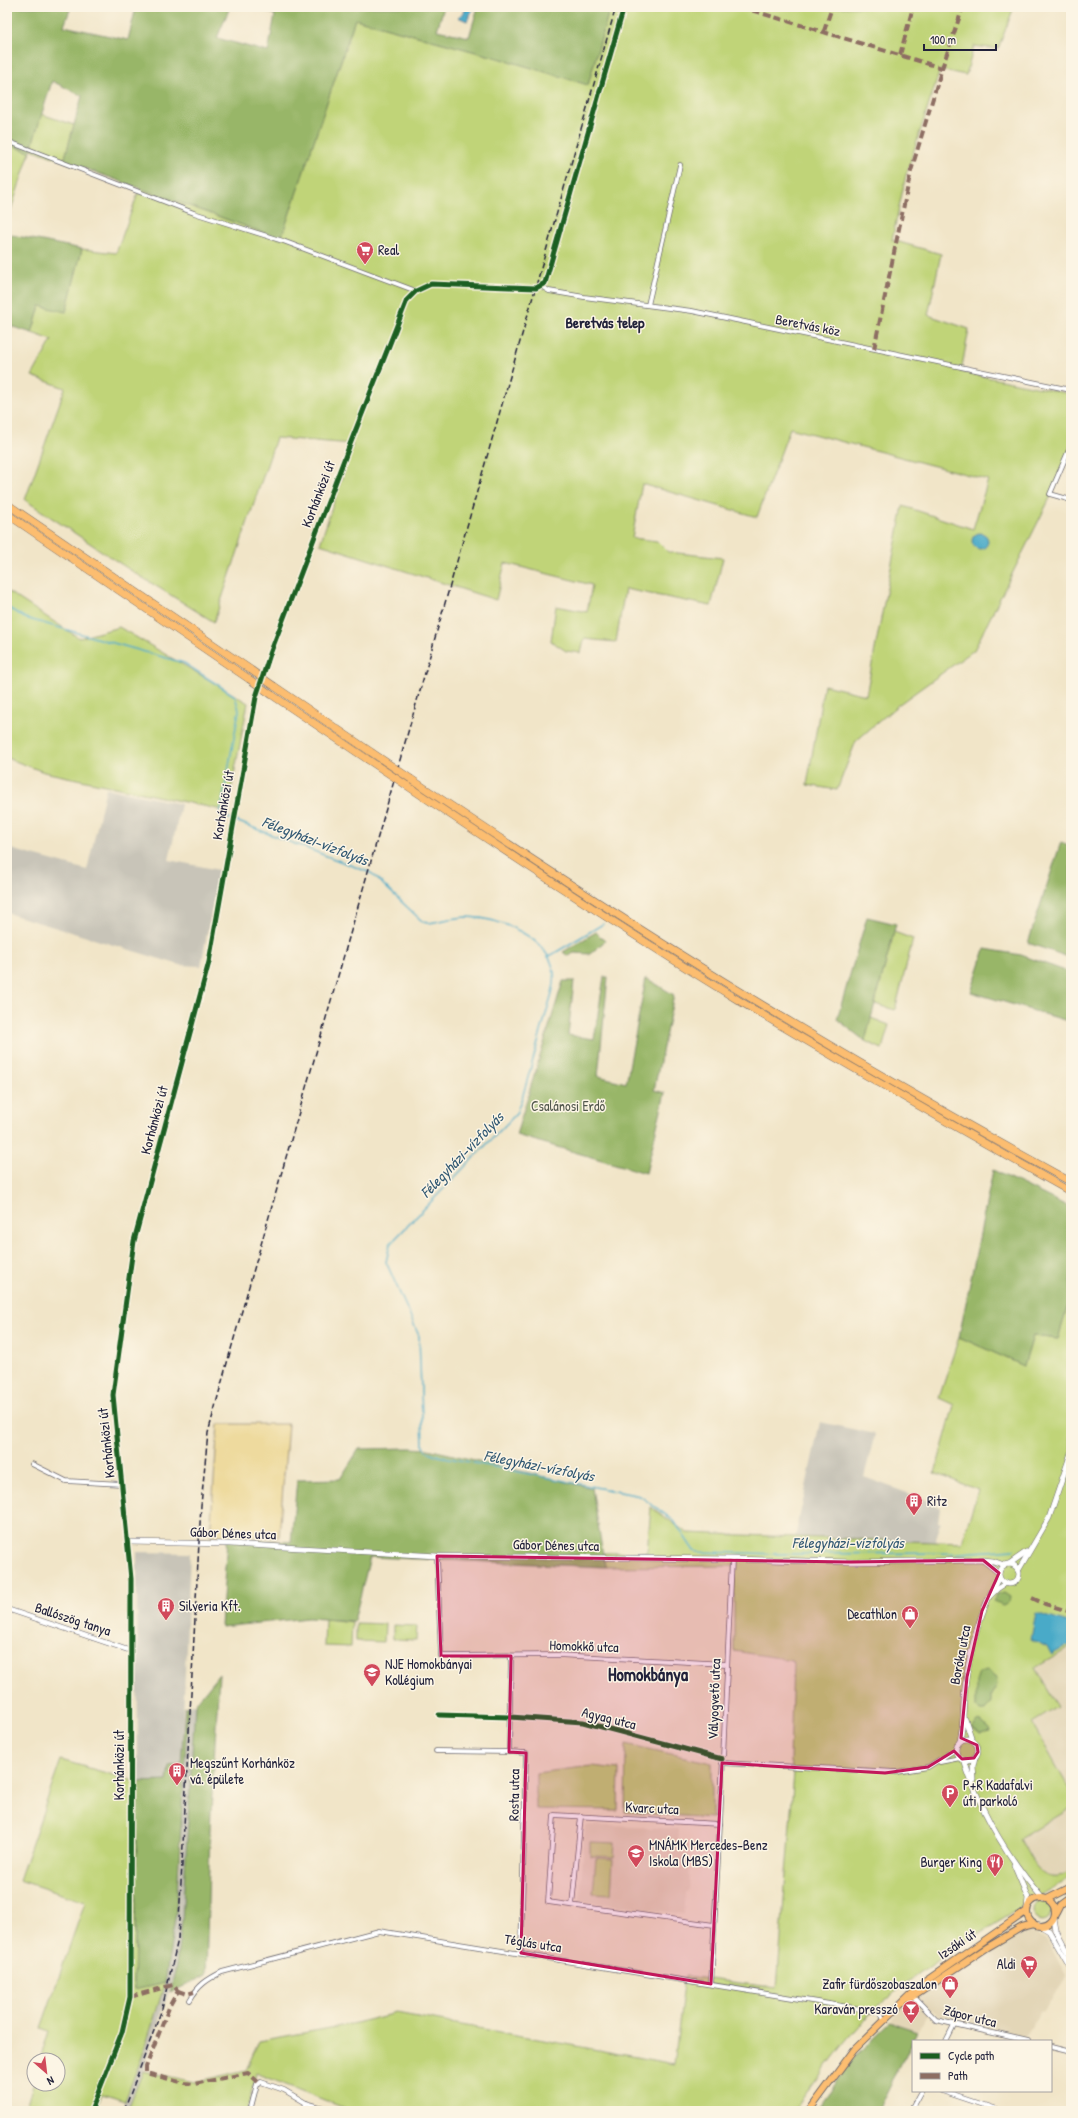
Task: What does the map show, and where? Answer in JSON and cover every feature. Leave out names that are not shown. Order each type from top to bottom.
[{"type":"highway","points":[[7,504],[411,779],[605,907],[742,993],[828,1044],[1071,1182]]},
{"type":"highway","points":[[7,514],[367,759],[613,922],[823,1051],[1071,1192]]},
{"type":"main road","points":[[1071,1888],[1045,1899],[1034,1900],[1027,1909],[1028,1917],[1036,1924],[1047,1924],[1054,1917],[1060,1905],[1071,1897]]},
{"type":"main road","points":[[1045,1899],[1053,1905],[1054,1917]]},
{"type":"main road","name":"Izsáki út","points":[[808,2111],[854,2050],[884,2019],[934,1974],[1009,1925],[1027,1909]]},
{"type":"main road","name":"Izsáki út","points":[[904,2002],[914,1997],[988,1947],[1022,1927],[1036,1924]]},
{"type":"street","points":[[7,141],[194,213],[283,241],[416,291],[426,286],[437,284],[536,288],[541,286],[547,278],[624,7]]},
{"type":"street","points":[[648,305],[680,165]]},
{"type":"street","name":"Beretvás köz","points":[[541,286],[556,292],[692,312],[1071,390]]},
{"type":"street","name":"Korhánközi út","points":[[91,2111],[122,2032],[130,1997],[131,1579],[129,1542],[113,1395],[134,1241],[209,962],[252,710],[263,673],[400,313],[407,300],[416,291]]},
{"type":"street","points":[[1071,445],[1050,494],[1071,500]]},
{"type":"street","points":[[983,1560],[1006,1584],[1016,1581],[1018,1571],[1048,1518],[1071,1453]]},
{"type":"street","points":[[32,1464],[66,1481],[122,1484]]},
{"type":"street","name":"Gábor Dénes utca","points":[[129,1542],[230,1544],[437,1556],[732,1559],[851,1562],[983,1560],[1007,1565]]},
{"type":"street","points":[[999,1575],[1007,1565],[1030,1548]]},
{"type":"street","name":"Homokkő utca","points":[[437,1556],[441,1656],[558,1655],[726,1664]]},
{"type":"street","name":"Vályogvető utca","points":[[711,1984],[732,1559]]},
{"type":"street","points":[[1007,1565],[1015,1566],[1018,1571]]},
{"type":"street","name":"Boróka utca","points":[[960,1741],[970,1659],[986,1602],[999,1575]]},
{"type":"street","name":"Boróka utca","points":[[986,1602],[997,1589],[1006,1584]]},
{"type":"street","name":"Ballószög tanya","points":[[7,1609],[131,1651]]},
{"type":"street","name":"Rosta utca","points":[[511,1656],[509,1752],[526,1753],[522,1952]]},
{"type":"street","name":"Boróka utca","points":[[964,1714],[972,1740]]},
{"type":"street","name":"Agyag utca","points":[[439,1715],[510,1717],[583,1722],[722,1761],[884,1773],[922,1769],[938,1762]]},
{"type":"street","points":[[938,1762],[956,1750],[960,1741],[965,1739],[972,1740],[978,1748],[973,1766],[975,1786]]},
{"type":"street","points":[[436,1750],[509,1752]]},
{"type":"street","points":[[956,1750],[975,1786],[991,1824],[1013,1862],[1028,1900],[1027,1909]]},
{"type":"street","points":[[938,1762],[975,1757]]},
{"type":"street","name":"Kvarc utca","points":[[572,1905],[548,1902],[554,1815],[720,1824]]},
{"type":"street","points":[[581,1816],[572,1905],[714,1925]]},
{"type":"street","points":[[1013,1862],[1045,1899]]},
{"type":"street","points":[[1054,1917],[1056,1931],[1071,1960]]},
{"type":"street","points":[[1036,1924],[1049,1931],[1071,1969]]},
{"type":"street","name":"Téglás utca","points":[[190,2000],[194,1992],[204,1982],[222,1972],[380,1931],[522,1952],[873,2011],[879,2013],[884,2019]]},
{"type":"street","points":[[7,1969],[9,1964]]},
{"type":"street","name":"Zápor utca","points":[[914,1997],[932,2017],[954,2025],[1023,2040]]},
{"type":"street","points":[[946,2040],[954,2025]]},
{"type":"street","points":[[1052,2046],[1071,2050]]},
{"type":"street","points":[[250,2111],[258,2082],[274,2086],[306,2103],[334,2111]]},
{"type":"street","points":[[910,2111],[920,2092]]},
{"type":"street","points":[[945,2092],[1002,2111]]},
{"type":"street","points":[[304,2111],[306,2103]]},
{"type":"highlighted area","points":[[437,1556],[851,1562],[983,1560],[999,1573],[982,1611],[967,1677],[961,1738],[977,1745],[978,1752],[974,1758],[962,1759],[954,1751],[928,1767],[885,1773],[722,1763],[711,1984],[521,1953],[526,1753],[509,1752],[511,1656],[441,1656]]},
{"type":"shaded area","points":[[106,788],[181,804],[169,860],[219,870],[201,966],[180,965],[7,913],[7,848],[87,870]]},
{"type":"shaded area","points":[[820,1422],[875,1434],[864,1477],[926,1500],[940,1508],[938,1522],[941,1523],[933,1547],[793,1547]]},
{"type":"shaded area","points":[[137,1552],[190,1553],[181,1765],[169,1766],[168,1781],[138,1782]]},
{"type":"shaded area","points":[[1071,1647],[1071,1792],[1032,1723],[1058,1707],[1035,1668]]},
{"type":"shaded area","points":[[195,1704],[182,1920],[175,1972],[143,2071],[127,2111],[121,2111],[157,2011],[170,1957],[176,1912],[182,1842],[180,1839],[188,1706]]},
{"type":"shaded area","points":[[1071,1808],[1071,1877],[1068,1873],[1056,1877],[1049,1876],[1038,1868],[1020,1839]]},
{"type":"shaded area","name":"MNÁMK Mercedes-Benz Iskola (MBS)","points":[[585,1825],[678,1829],[677,1844],[690,1845],[688,1891],[686,1892],[684,1914],[580,1901]]},
{"type":"shaded area","points":[[1019,1933],[1036,1933],[1047,1940],[1067,1977],[1043,2012],[1041,2011],[1025,2037],[942,2019],[930,2009],[917,2031],[890,2022],[905,2005],[981,1954]]},
{"type":"green space","points":[[7,7],[71,7],[64,26],[128,40],[136,7],[230,7],[217,38],[268,52],[275,15],[255,7],[444,7],[437,30],[469,37],[478,7],[610,7],[588,85],[509,61],[355,19],[281,239],[64,161],[82,96],[52,81],[30,152],[7,144]]},
{"type":"green space","points":[[610,7],[1014,7],[998,49],[974,46],[966,75],[940,70],[906,175],[892,240],[941,254],[928,315],[969,329],[961,372],[1071,394],[1071,450],[1052,494],[974,650],[898,705],[856,741],[837,790],[807,785],[824,685],[866,695],[903,506],[973,529],[988,480],[790,428],[757,517],[642,484],[632,538],[657,541],[668,552],[723,558],[711,606],[625,589],[616,642],[584,639],[581,653],[566,651],[551,641],[556,606],[587,612],[592,585],[505,563],[496,600],[320,544],[353,444],[276,438],[214,622],[127,568],[25,500],[65,388],[32,376],[52,340],[32,333],[40,306],[66,311],[82,249],[116,253],[140,188],[281,239],[355,19],[509,61],[588,85]]},
{"type":"green space","points":[[41,114],[74,125],[64,161],[31,149]]},
{"type":"green space","points":[[7,144],[30,152],[7,222]]},
{"type":"green space","points":[[7,234],[82,249],[66,312],[40,306],[32,333],[7,325]]},
{"type":"green space","points":[[7,591],[79,638],[119,627],[248,703],[227,811],[44,772],[7,758]]},
{"type":"green space","points":[[1061,842],[1071,846],[1071,958],[1028,943]]},
{"type":"green space","points":[[867,917],[896,924],[865,1041],[837,1019]]},
{"type":"green space","points":[[596,932],[605,941],[590,954],[574,953],[568,956],[563,952]]},
{"type":"green space","points":[[894,932],[913,939],[895,1010],[875,1004]]},
{"type":"green space","points":[[985,949],[1021,955],[1071,973],[1071,1022],[971,992]]},
{"type":"green space","name":"Csalánosi Erdő","points":[[604,977],[608,977],[598,1076],[626,1083],[646,978],[674,995],[654,1090],[665,1093],[646,1173],[516,1135],[563,981],[574,981],[568,1035],[594,1039]]},
{"type":"green space","points":[[871,1018],[889,1025],[882,1049],[865,1041]]},
{"type":"green space","points":[[993,1170],[1071,1208],[1071,1295],[1058,1339],[1033,1336],[1024,1366],[959,1337]]},
{"type":"green space","points":[[1071,1295],[1071,1647],[1035,1668],[1058,1707],[1032,1723],[1071,1792],[1071,1808],[1020,1839],[1033,1862],[1043,1873],[1050,1876],[1058,1876],[1068,1873],[1071,1877],[950,1952],[882,2003],[846,2041],[794,2111],[352,2111],[256,2073],[247,2111],[127,2111],[143,2071],[195,2082],[246,2070],[259,2041],[347,2025],[396,2013],[674,2064],[685,1976],[777,1988],[794,1773],[790,1761],[793,1660],[734,1651],[734,1566],[605,1567],[603,1553],[647,1552],[651,1507],[687,1533],[962,1543],[978,1490],[935,1473],[954,1405],[939,1398],[959,1337],[1024,1366],[1033,1336],[1058,1339]]},
{"type":"green space","points":[[359,1449],[428,1449],[592,1488],[605,1567],[370,1557],[354,1621],[308,1618],[221,1627],[227,1539],[291,1542],[297,1480],[340,1479]]},
{"type":"green space","points":[[1004,1593],[1010,1597],[1009,1602],[1004,1605],[993,1601],[997,1595]]},
{"type":"green space","points":[[325,1619],[352,1622],[351,1647],[324,1646]]},
{"type":"green space","points":[[356,1623],[385,1624],[384,1642],[356,1641]]},
{"type":"green space","points":[[393,1625],[417,1626],[416,1640],[393,1639]]},
{"type":"green space","points":[[987,1671],[996,1678],[997,1686],[991,1695],[991,1702],[985,1711],[980,1711],[976,1707],[976,1682],[979,1673]]},
{"type":"green space","points":[[219,1674],[210,1830],[206,1975],[170,1993],[175,1972],[182,1921],[195,1704]]},
{"type":"green space","points":[[188,1706],[176,1912],[165,1983],[134,1990],[138,1782],[167,1781],[169,1766],[181,1764],[185,1707]]},
{"type":"green space","points":[[979,1721],[989,1729],[990,1732],[980,1734],[972,1727]]},
{"type":"green space","points":[[626,1744],[712,1763],[712,1818],[625,1812]]},
{"type":"green space","points":[[61,1760],[138,1782],[134,1990],[165,1983],[145,2048],[125,2101],[102,2094],[95,2111],[25,2111],[31,2092],[66,2092],[66,2052],[42,2052],[49,2031],[41,2028],[85,1902],[19,1880]]},
{"type":"green space","points":[[592,1766],[619,1769],[618,1810],[536,1809],[536,1773]]},
{"type":"green space","points":[[590,1842],[615,1843],[614,1857],[590,1856]]},
{"type":"green space","points":[[596,1858],[613,1859],[611,1894],[593,1893]]},
{"type":"green space","points":[[1042,1901],[1049,1904],[1052,1911],[1049,1918],[1042,1921],[1035,1918],[1032,1911],[1035,1904]]},
{"type":"green space","points":[[890,2022],[917,2031],[878,2111],[814,2111],[857,2054]]},
{"type":"sand","points":[[218,1424],[288,1424],[279,1537],[210,1536]]},
{"type":"water","points":[[466,7],[474,7],[467,21],[458,17],[464,13]]},
{"type":"water","points":[[980,533],[987,538],[988,541],[983,548],[980,549],[973,544],[972,541],[977,534]]},
{"type":"water","points":[[1036,1613],[1071,1624],[1071,1644],[1051,1655],[1047,1647],[1031,1639]]},
{"type":"waterway","name":"Félegyházi-vízfolyás","points":[[7,607],[25,618],[184,663],[235,696],[239,710],[220,815],[371,873],[423,922],[428,923],[453,918],[468,917],[494,921],[508,926],[533,939],[543,949],[550,960],[554,972],[553,988],[523,1095],[516,1114],[390,1244],[386,1262],[419,1336],[423,1445],[426,1451],[439,1456],[640,1496],[674,1521],[694,1551],[698,1552],[784,1554],[961,1553],[1014,1549]]},
{"type":"waterway","points":[[548,957],[603,924]]},
{"type":"railway","points":[[124,2111],[162,2009],[178,1939],[201,1505],[208,1433],[616,7]]},
{"type":"marked path","points":[[741,7],[942,68]]},
{"type":"marked path","points":[[824,31],[832,7]]},
{"type":"marked path","points":[[900,55],[913,7]]},
{"type":"marked path","points":[[874,349],[911,171],[942,68],[963,7]]},
{"type":"marked path","points":[[1032,1598],[1045,1604],[1071,1612]]},
{"type":"marked path","points":[[130,1997],[173,1985],[178,1991],[170,2005],[146,2067],[146,2073],[184,2083],[194,2084],[248,2073],[258,2082]]},
{"type":"marked path","points":[[178,1991],[187,1994],[194,1992]]},
{"type":"cycle path","points":[[91,2111],[122,2032],[130,1997],[131,1579],[113,1395],[134,1241],[209,962],[256,697],[270,654],[407,300],[416,291],[431,284],[536,288],[545,283],[624,7]]},
{"type":"cycle path","points":[[439,1715],[510,1717],[583,1722],[722,1759]]},
{"type":"place","name":"Real","points":[[365,265]]},
{"type":"place","name":"Ritz","points":[[914,1516]]},
{"type":"place","name":"Silveria Kft.","points":[[166,1621]]},
{"type":"place","name":"Decathlon","points":[[910,1629]]},
{"type":"place","name":"NJE Homokbányai Kollégium","points":[[372,1687]]},
{"type":"place","name":"Megszűnt Korhánköz vá. épülete","points":[[177,1786]]},
{"type":"place","name":"P+R Kadafalvi úti parkoló","points":[[950,1808]]},
{"type":"place","name":"MNÁMK Mercedes-Benz Iskola (MBS)","points":[[636,1868]]},
{"type":"place","name":"Burger King","points":[[995,1877]]},
{"type":"place","name":"Aldi","points":[[1029,1979]]},
{"type":"place","name":"Zafir fürdőszobaszalon","points":[[950,1999]]},
{"type":"place","name":"Karaván presszó","points":[[911,2024]]},
{"type":"district","name":"Beretvás telep","points":[[605,323]]},
{"type":"district","name":"Homokbánya","points":[[648,1675]]}]
